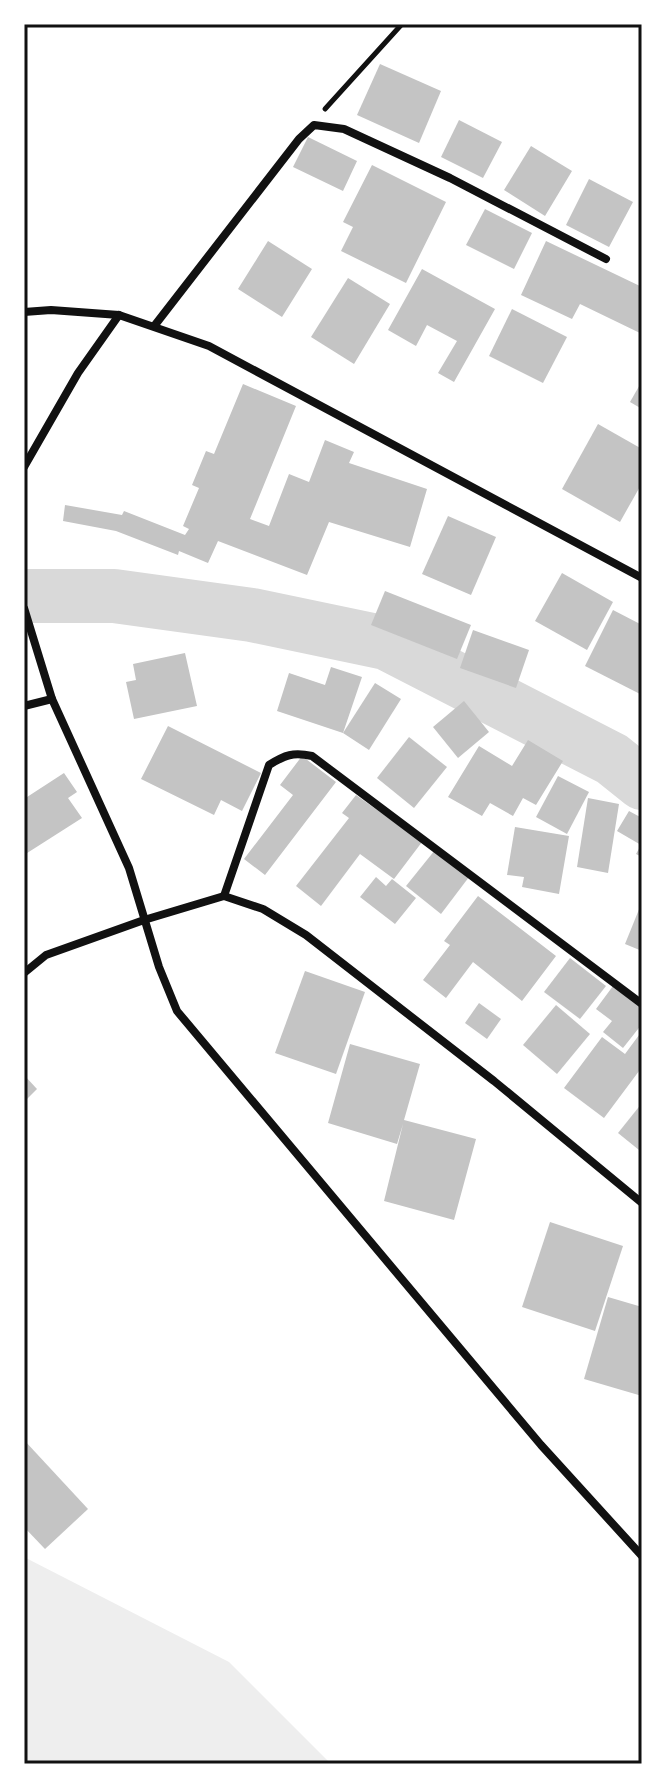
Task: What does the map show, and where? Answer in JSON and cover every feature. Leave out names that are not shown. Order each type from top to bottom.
[{"type":"street","points":[[155,325],[307,129],[314,125],[344,129],[450,178],[606,259]]},
{"type":"street","points":[[24,312],[51,310],[119,315],[209,346],[642,578]]},
{"type":"street","points":[[24,467],[78,373],[119,315]]},
{"type":"street","points":[[25,612],[52,699],[123,855],[177,1011],[541,1445],[642,1556]]},
{"type":"street","points":[[24,706],[52,699]]},
{"type":"street","points":[[224,896],[269,765],[286,754],[297,752],[312,756],[642,1004]]},
{"type":"street","points":[[24,973],[46,955],[224,896],[263,909],[306,935],[494,1081],[642,1203]]},
{"type":"path","points":[[307,129],[402,24]]},
{"type":"shaded area","points":[[24,1557],[229,1662],[331,1764],[24,1764]]},
{"type":"building","points":[[380,64],[441,91],[419,143],[357,115]]},
{"type":"building","points":[[459,120],[502,142],[483,178],[441,157]]},
{"type":"building","points":[[308,137],[357,161],[343,191],[293,167]]},
{"type":"building","points":[[531,146],[572,171],[545,216],[504,190]]},
{"type":"building","points":[[372,165],[446,202],[406,283],[341,251],[353,227],[343,222]]},
{"type":"building","points":[[589,179],[633,202],[609,247],[566,225]]},
{"type":"building","points":[[485,209],[532,233],[514,269],[466,245]]},
{"type":"building","points":[[268,241],[312,269],[282,317],[238,289]]},
{"type":"building","points":[[546,241],[642,287],[642,334],[580,304],[572,319],[521,295]]},
{"type":"building","points":[[422,269],[495,309],[454,382],[438,373],[457,341],[427,325],[416,346],[388,330]]},
{"type":"building","points":[[348,278],[390,304],[354,364],[311,337]]},
{"type":"building","points":[[512,309],[567,337],[543,383],[489,356]]},
{"type":"building","points":[[642,381],[642,409],[630,402]]},
{"type":"building","points":[[243,384],[296,406],[250,519],[269,526],[289,474],[309,482],[325,440],[354,452],[349,463],[427,489],[410,547],[329,522],[307,575],[218,541],[208,563],[116,531],[63,521],[65,505],[122,515],[124,511],[185,535],[189,529],[183,526],[199,488],[192,485],[206,451],[214,454]]},
{"type":"building","points":[[598,424],[642,449],[642,483],[620,522],[562,489]]},
{"type":"building","points":[[448,516],[496,537],[471,595],[422,574]]},
{"type":"building","points":[[562,573],[613,602],[587,650],[535,621]]},
{"type":"building","points":[[385,591],[471,625],[457,659],[371,625]]},
{"type":"building","points":[[613,610],[642,625],[642,695],[585,666]]},
{"type":"building","points":[[473,630],[529,650],[516,688],[460,668]]},
{"type":"building","points":[[185,653],[197,706],[134,719],[126,682],[136,680],[133,664]]},
{"type":"building","points":[[331,667],[362,677],[343,733],[277,711],[289,673],[325,685]]},
{"type":"building","points":[[375,683],[401,699],[369,750],[343,733]]},
{"type":"building","points":[[464,701],[489,732],[458,758],[433,727]]},
{"type":"building","points":[[168,726],[261,773],[242,811],[221,800],[214,815],[141,779]]},
{"type":"building","points":[[409,737],[447,767],[414,808],[377,778]]},
{"type":"building","points":[[528,740],[563,761],[536,805],[523,798],[513,816],[490,803],[482,816],[448,797],[479,746],[512,766]]},
{"type":"building","points":[[302,756],[336,782],[265,875],[244,859],[293,795],[280,785]]},
{"type":"building","points":[[64,773],[77,792],[68,798],[82,818],[24,855],[24,799]]},
{"type":"building","points":[[558,776],[589,792],[567,834],[536,817]]},
{"type":"building","points":[[356,795],[422,842],[394,879],[360,854],[321,906],[296,886],[349,818],[342,813]]},
{"type":"building","points":[[588,798],[619,804],[608,873],[577,867]]},
{"type":"building","points":[[629,811],[642,818],[642,857],[636,854],[641,845],[617,831]]},
{"type":"building","points":[[515,827],[569,836],[559,894],[522,887],[524,877],[507,875]]},
{"type":"building","points":[[435,850],[469,877],[441,914],[406,886]]},
{"type":"building","points":[[376,877],[386,886],[392,879],[416,898],[395,924],[360,897]]},
{"type":"building","points":[[478,896],[556,956],[522,1001],[473,962],[446,998],[423,980],[450,945],[444,941]]},
{"type":"building","points":[[642,902],[642,951],[625,944]]},
{"type":"building","points":[[570,958],[606,986],[580,1019],[544,992]]},
{"type":"building","points":[[305,971],[365,992],[336,1074],[275,1053]]},
{"type":"building","points":[[613,986],[642,1008],[642,1024],[623,1048],[603,1032],[612,1021],[596,1009]]},
{"type":"building","points":[[479,1003],[501,1019],[487,1039],[465,1023]]},
{"type":"building","points":[[556,1005],[590,1034],[557,1074],[523,1045]]},
{"type":"building","points":[[642,1031],[642,1067],[604,1118],[564,1088],[602,1037],[625,1054]]},
{"type":"building","points":[[350,1044],[420,1064],[404,1120],[476,1139],[454,1220],[384,1201],[403,1124],[397,1144],[328,1123]]},
{"type":"building","points":[[24,1075],[37,1089],[24,1102]]},
{"type":"building","points":[[642,1103],[642,1147],[639,1150],[618,1133]]},
{"type":"building","points":[[550,1222],[623,1246],[595,1331],[522,1307]]},
{"type":"building","points":[[608,1297],[642,1307],[642,1396],[584,1379]]},
{"type":"building","points":[[24,1440],[88,1509],[45,1549],[24,1527]]},
{"type":"waterway","points":[[24,596],[114,596],[252,615],[386,643],[612,759],[642,783]]}]
